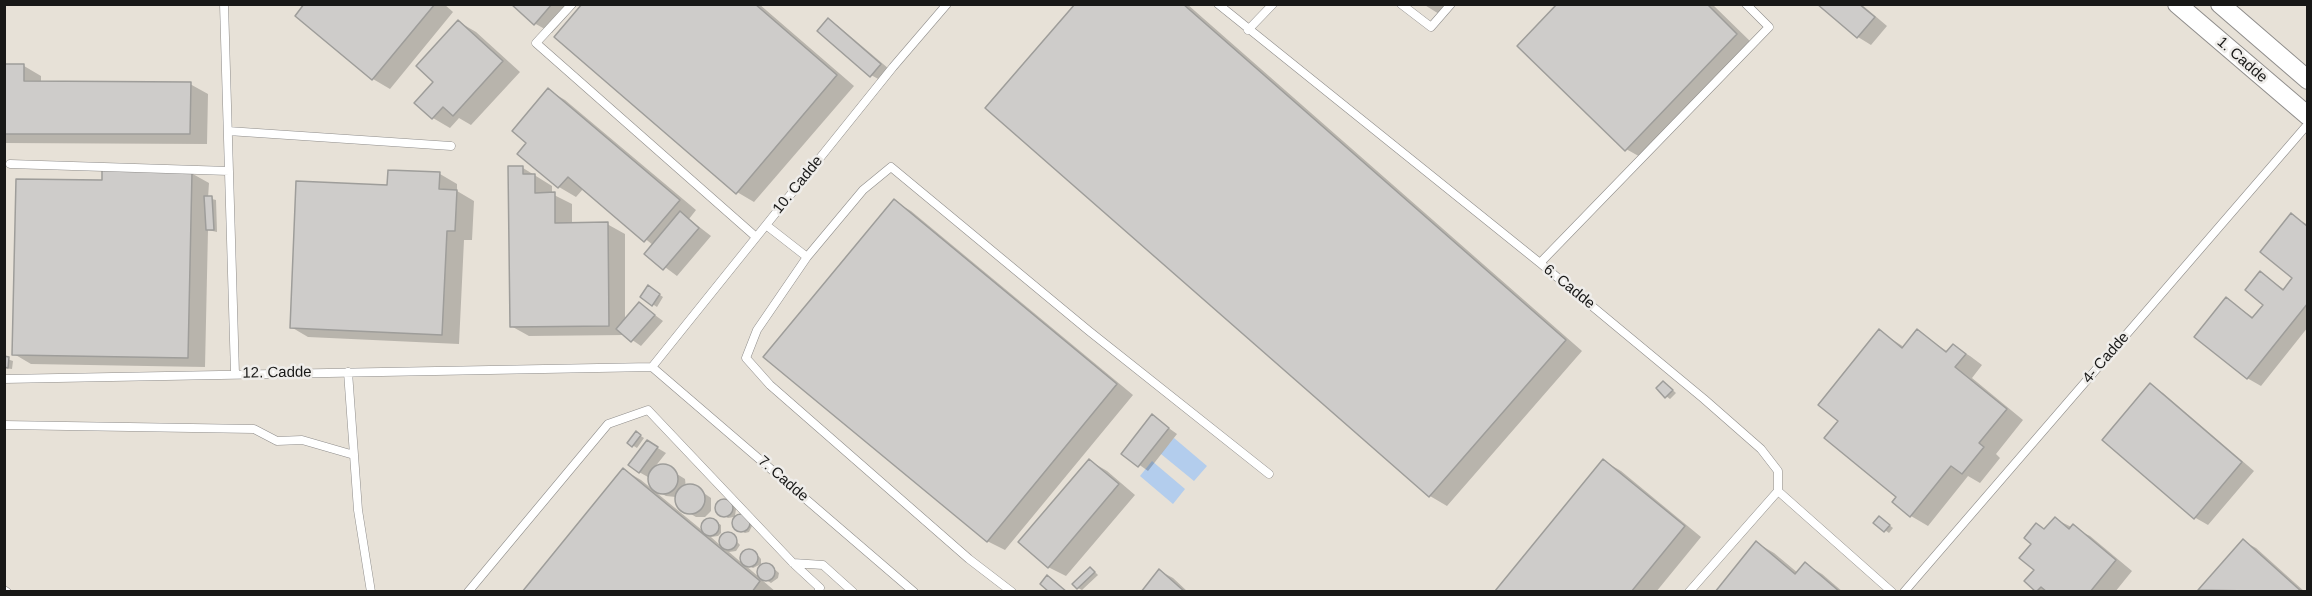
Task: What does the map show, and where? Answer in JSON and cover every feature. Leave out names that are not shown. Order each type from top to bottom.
[{"type":"street","name":"1. Cadde","points":[[2177,4],[2307,116]]},
{"type":"street","points":[[2220,4],[2307,80]]},
{"type":"lane","name":"12. Cadde","points":[[224,4],[235,374],[652,367]]},
{"type":"lane","points":[[572,4],[536,43],[756,237]]},
{"type":"lane","name":"10. Cadde","points":[[652,367],[893,67],[947,4]]},
{"type":"lane","name":"6. Cadde","points":[[1218,4],[1540,263],[1761,449],[1778,471],[1778,491]]},
{"type":"lane","points":[[1248,30],[1273,4]]},
{"type":"lane","points":[[1401,4],[1431,27],[1450,4]]},
{"type":"lane","points":[[1540,263],[1769,27],[1746,4]]},
{"type":"lane","name":"4- Cadde","points":[[1904,591],[2307,124]]},
{"type":"lane","points":[[228,131],[451,146]]},
{"type":"lane","points":[[10,164],[229,171]]},
{"type":"lane","points":[[1012,591],[969,559],[779,393],[746,358],[757,330],[807,256],[863,190],[891,167],[1089,331],[1269,474]]},
{"type":"lane","points":[[766,225],[807,256]]},
{"type":"lane","name":"7. Cadde","points":[[652,367],[914,591]]},
{"type":"lane","points":[[348,372],[358,510],[371,591]]},
{"type":"lane","points":[[4,379],[235,374]]},
{"type":"lane","points":[[468,591],[608,424],[648,410],[793,563],[820,588],[818,591]]},
{"type":"lane","points":[[4,424],[254,429],[277,441],[302,440],[354,455]]},
{"type":"lane","points":[[1689,591],[1778,491],[1892,591]]},
{"type":"lane","points":[[793,563],[823,565],[853,591]]},
{"type":"shaded area","points":[[4,5],[2307,5],[2307,591],[5,591]]},
{"type":"water","points":[[1174,438],[1207,466],[1194,481],[1161,454]]},
{"type":"water","points":[[1152,461],[1185,489],[1173,504],[1140,476]]},
{"type":"building","points":[[304,4],[435,4],[372,80],[295,16]]},
{"type":"building","points":[[511,4],[552,4],[534,25]]},
{"type":"building","points":[[582,4],[755,4],[837,75],[736,194],[554,37]]},
{"type":"building","points":[[1075,4],[1183,4],[1566,340],[1429,497],[985,108]]},
{"type":"building","points":[[1557,4],[1707,4],[1737,34],[1625,151],[1517,46]]},
{"type":"building","points":[[1817,4],[1859,4],[1875,17],[1857,38]]},
{"type":"building","points":[[828,18],[881,64],[870,77],[817,31]]},
{"type":"building","points":[[458,20],[503,61],[453,116],[443,107],[432,119],[414,103],[433,82],[416,66]]},
{"type":"building","points":[[4,64],[24,64],[24,81],[191,82],[190,134],[4,134]]},
{"type":"building","points":[[548,88],[680,200],[644,242],[568,177],[558,188],[517,154],[526,143],[512,131]]},
{"type":"building","points":[[508,166],[523,166],[523,174],[535,174],[535,193],[555,192],[555,223],[608,222],[609,326],[510,327]]},
{"type":"building","points":[[102,170],[192,172],[188,358],[12,355],[16,179],[102,180]]},
{"type":"building","points":[[388,170],[440,172],[439,189],[457,190],[455,231],[447,231],[442,335],[290,328],[296,181],[387,185]]},
{"type":"building","points":[[204,196],[212,196],[214,230],[206,230]]},
{"type":"building","points":[[894,199],[1117,384],[987,542],[763,357]]},
{"type":"building","points":[[680,211],[699,228],[663,270],[644,254]]},
{"type":"building","points":[[2291,213],[2308,227],[2308,303],[2247,379],[2194,337],[2226,297],[2252,318],[2263,305],[2245,290],[2260,271],[2283,290],[2292,278],[2260,252]]},
{"type":"building","points":[[648,285],[660,294],[652,306],[640,297]]},
{"type":"building","points":[[639,302],[655,315],[631,342],[616,329]]},
{"type":"building","points":[[1879,329],[1902,348],[1917,329],[1946,352],[1953,344],[1966,354],[1955,367],[2007,409],[1979,443],[1984,447],[1962,474],[1951,466],[1910,517],[1892,502],[1896,497],[1824,438],[1838,421],[1818,405]]},
{"type":"building","points":[[4,356],[9,357],[8,368],[4,367]]},
{"type":"building","points":[[1663,381],[1673,390],[1665,398],[1656,388]]},
{"type":"building","points":[[2150,383],[2242,462],[2194,519],[2102,440]]},
{"type":"building","points":[[1152,414],[1169,428],[1138,467],[1121,454]]},
{"type":"building","points":[[636,431],[641,435],[632,447],[627,443]]},
{"type":"building","points":[[647,440],[658,447],[639,473],[628,465]]},
{"type":"building","points":[[1089,459],[1119,484],[1048,568],[1018,542]]},
{"type":"building","points":[[1603,459],[1685,526],[1631,592],[1495,591]]},
{"type":"building","points":[[663,464],[669,465],[677,473],[677,485],[669,493],[663,494],[657,493],[649,485],[648,479],[649,473],[657,465]]},
{"type":"building","points":[[623,468],[760,581],[752,592],[522,592]]},
{"type":"building","points":[[690,484],[696,485],[704,493],[704,505],[696,513],[690,514],[684,513],[676,505],[675,499],[676,493],[684,485]]},
{"type":"building","points":[[724,499],[730,502],[733,508],[730,514],[724,517],[718,514],[715,508],[718,502]]},
{"type":"building","points":[[741,514],[747,517],[750,523],[747,529],[741,532],[735,529],[732,523],[735,517]]},
{"type":"building","points":[[1879,516],[1890,525],[1884,532],[1873,523]]},
{"type":"building","points":[[2055,517],[2069,529],[2073,524],[2116,560],[2090,592],[2047,592],[2041,587],[2036,592],[2024,581],[2034,570],[2019,558],[2031,544],[2024,538],[2036,523],[2044,529]]},
{"type":"building","points":[[710,518],[716,521],[719,527],[716,533],[710,536],[704,533],[701,527],[704,521]]},
{"type":"building","points":[[728,532],[734,535],[737,541],[734,547],[728,550],[722,547],[719,541],[722,535]]},
{"type":"building","points":[[2243,539],[2302,592],[2198,590]]},
{"type":"building","points":[[1756,541],[1795,574],[1805,562],[1840,592],[1715,592]]},
{"type":"building","points":[[749,549],[755,552],[758,558],[755,564],[749,567],[743,564],[740,558],[743,552]]},
{"type":"building","points":[[766,563],[772,566],[775,572],[772,578],[766,581],[760,578],[757,572],[760,566]]},
{"type":"building","points":[[1090,567],[1095,572],[1077,589],[1072,584]]},
{"type":"building","points":[[1159,569],[1185,592],[1141,592]]},
{"type":"building","points":[[1047,575],[1067,592],[1049,592],[1040,584]]}]
